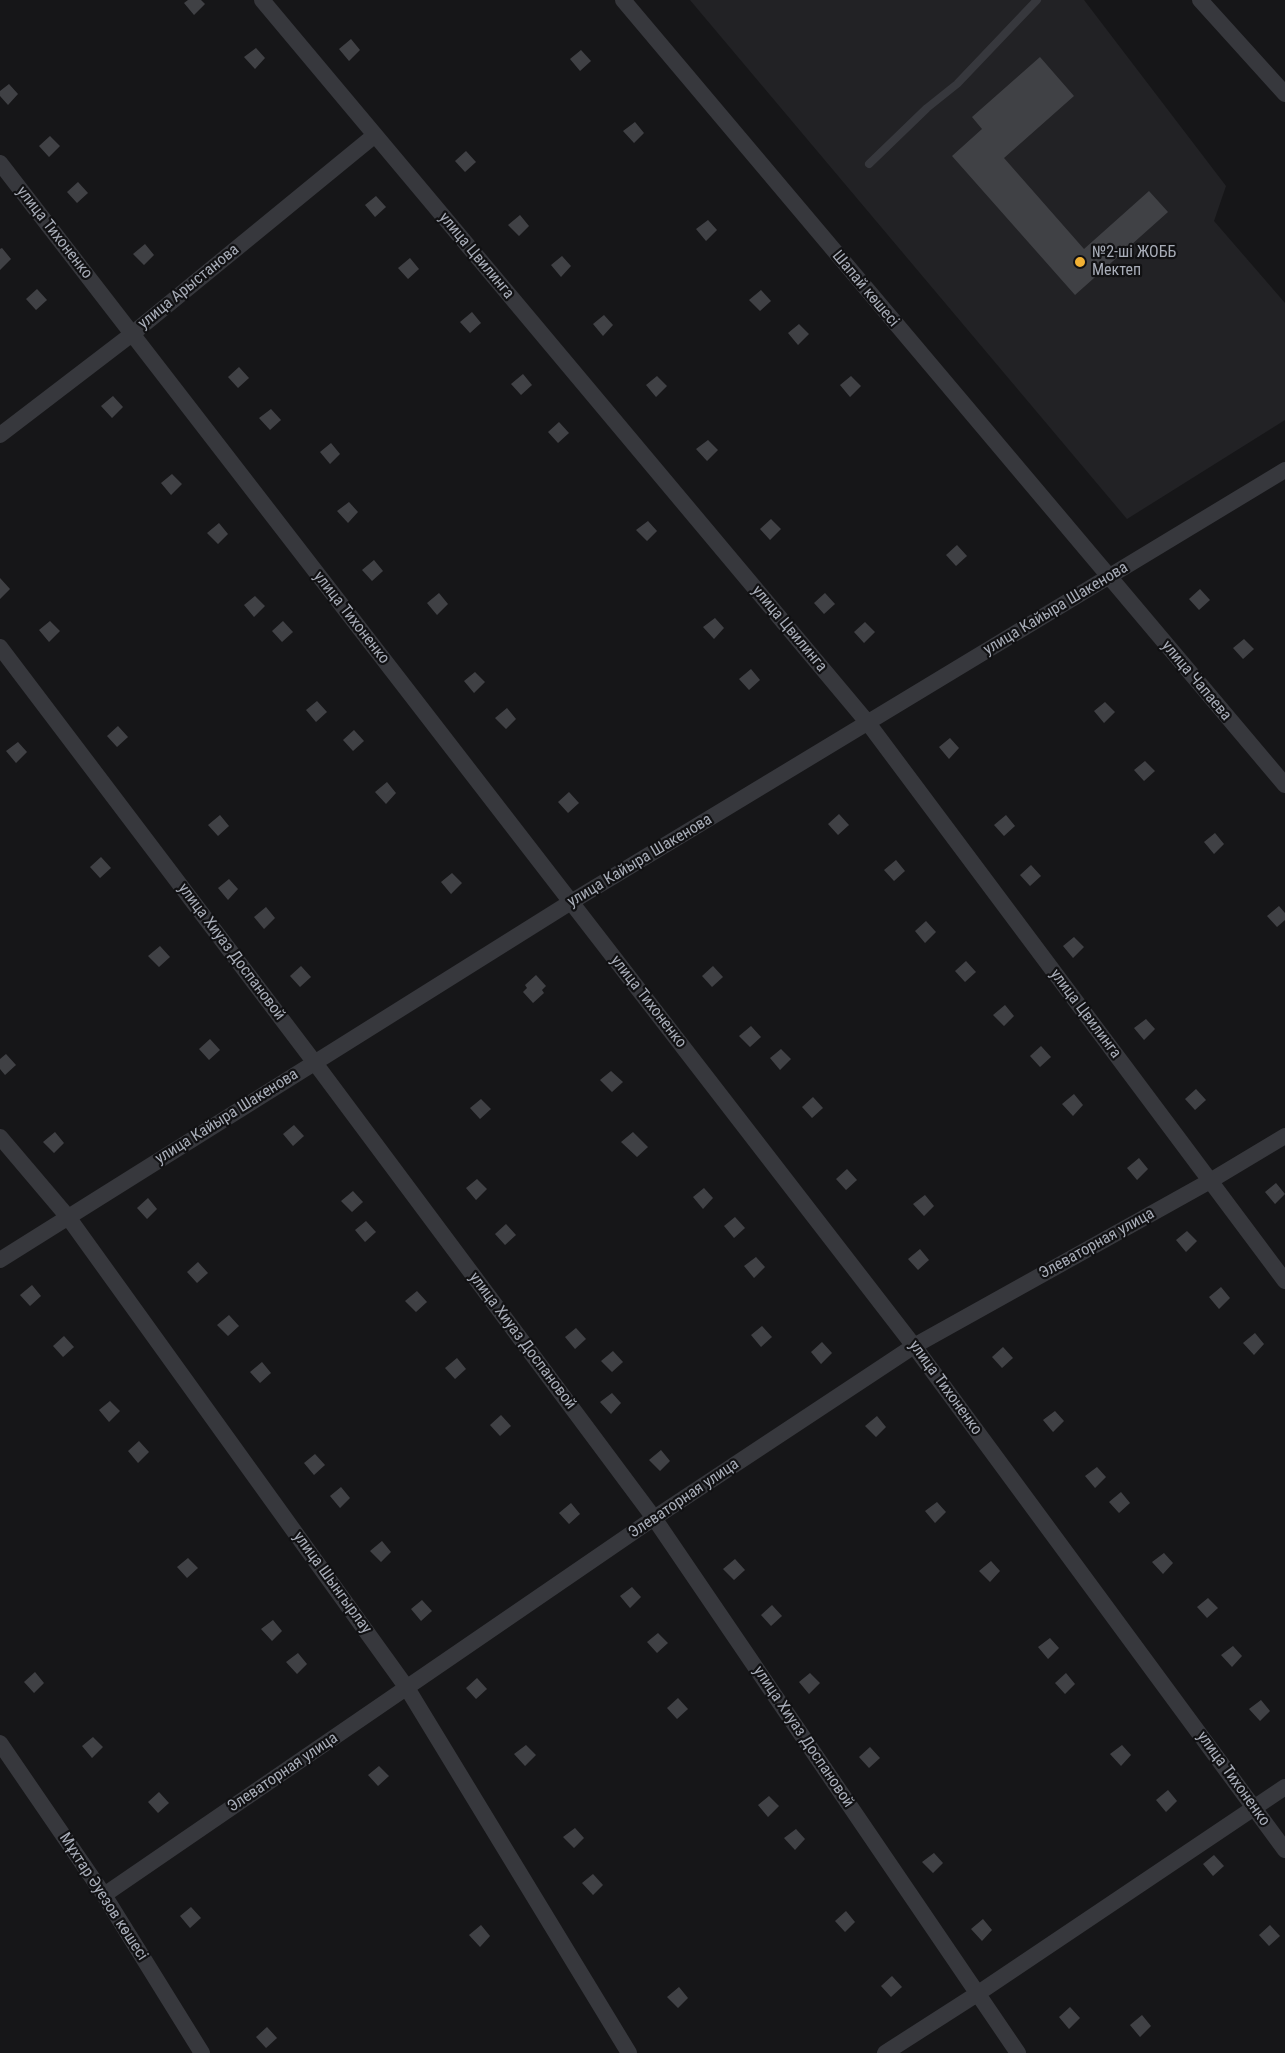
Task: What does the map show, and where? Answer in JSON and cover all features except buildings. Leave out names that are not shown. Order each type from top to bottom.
[{"type":"street","name":"улица Цвилинга","points":[[262,0],[868,723],[1285,1281]]},
{"type":"street","name":"Шапай көшесі","points":[[623,0],[1108,577]]},
{"type":"street","points":[[1200,0],[1285,94]]},
{"type":"street","name":"улица Арыстанова","points":[[0,435],[132,334],[375,135]]},
{"type":"street","name":"улица Тихоненко","points":[[0,163],[914,1346],[1285,1850]]},
{"type":"street","name":"улица Кайыра Шакенова","points":[[0,1260],[571,902],[1285,470]]},
{"type":"street","name":"улица Чапаева","points":[[1108,577],[1285,785]]},
{"type":"street","name":"улица Хиуаз Доспановой","points":[[0,647],[315,1062],[654,1518],[1018,2053]]},
{"type":"street","name":"Элеваторная улица","points":[[104,1895],[654,1518],[914,1346],[1285,1136]]},
{"type":"street","name":"улица Шынгырлау","points":[[0,1137],[68,1217],[407,1688],[629,2053]]},
{"type":"street","name":"Мұхтар Әуезов көшесі","points":[[0,1743],[104,1895],[202,2053]]},
{"type":"street","points":[[885,2053],[977,1994],[1285,1787]]},
{"type":"lane","points":[[869,164],[927,108],[957,84],[1037,0]]},
{"type":"shaded area","name":"№2-ші ЖОББ Мектеп","points":[[690,0],[1084,0],[1226,186],[1214,221],[1285,303],[1285,420],[1127,519]]},
{"type":"place","name":"№2-ші ЖОББ Мектеп","points":[[1080,262]]}]
